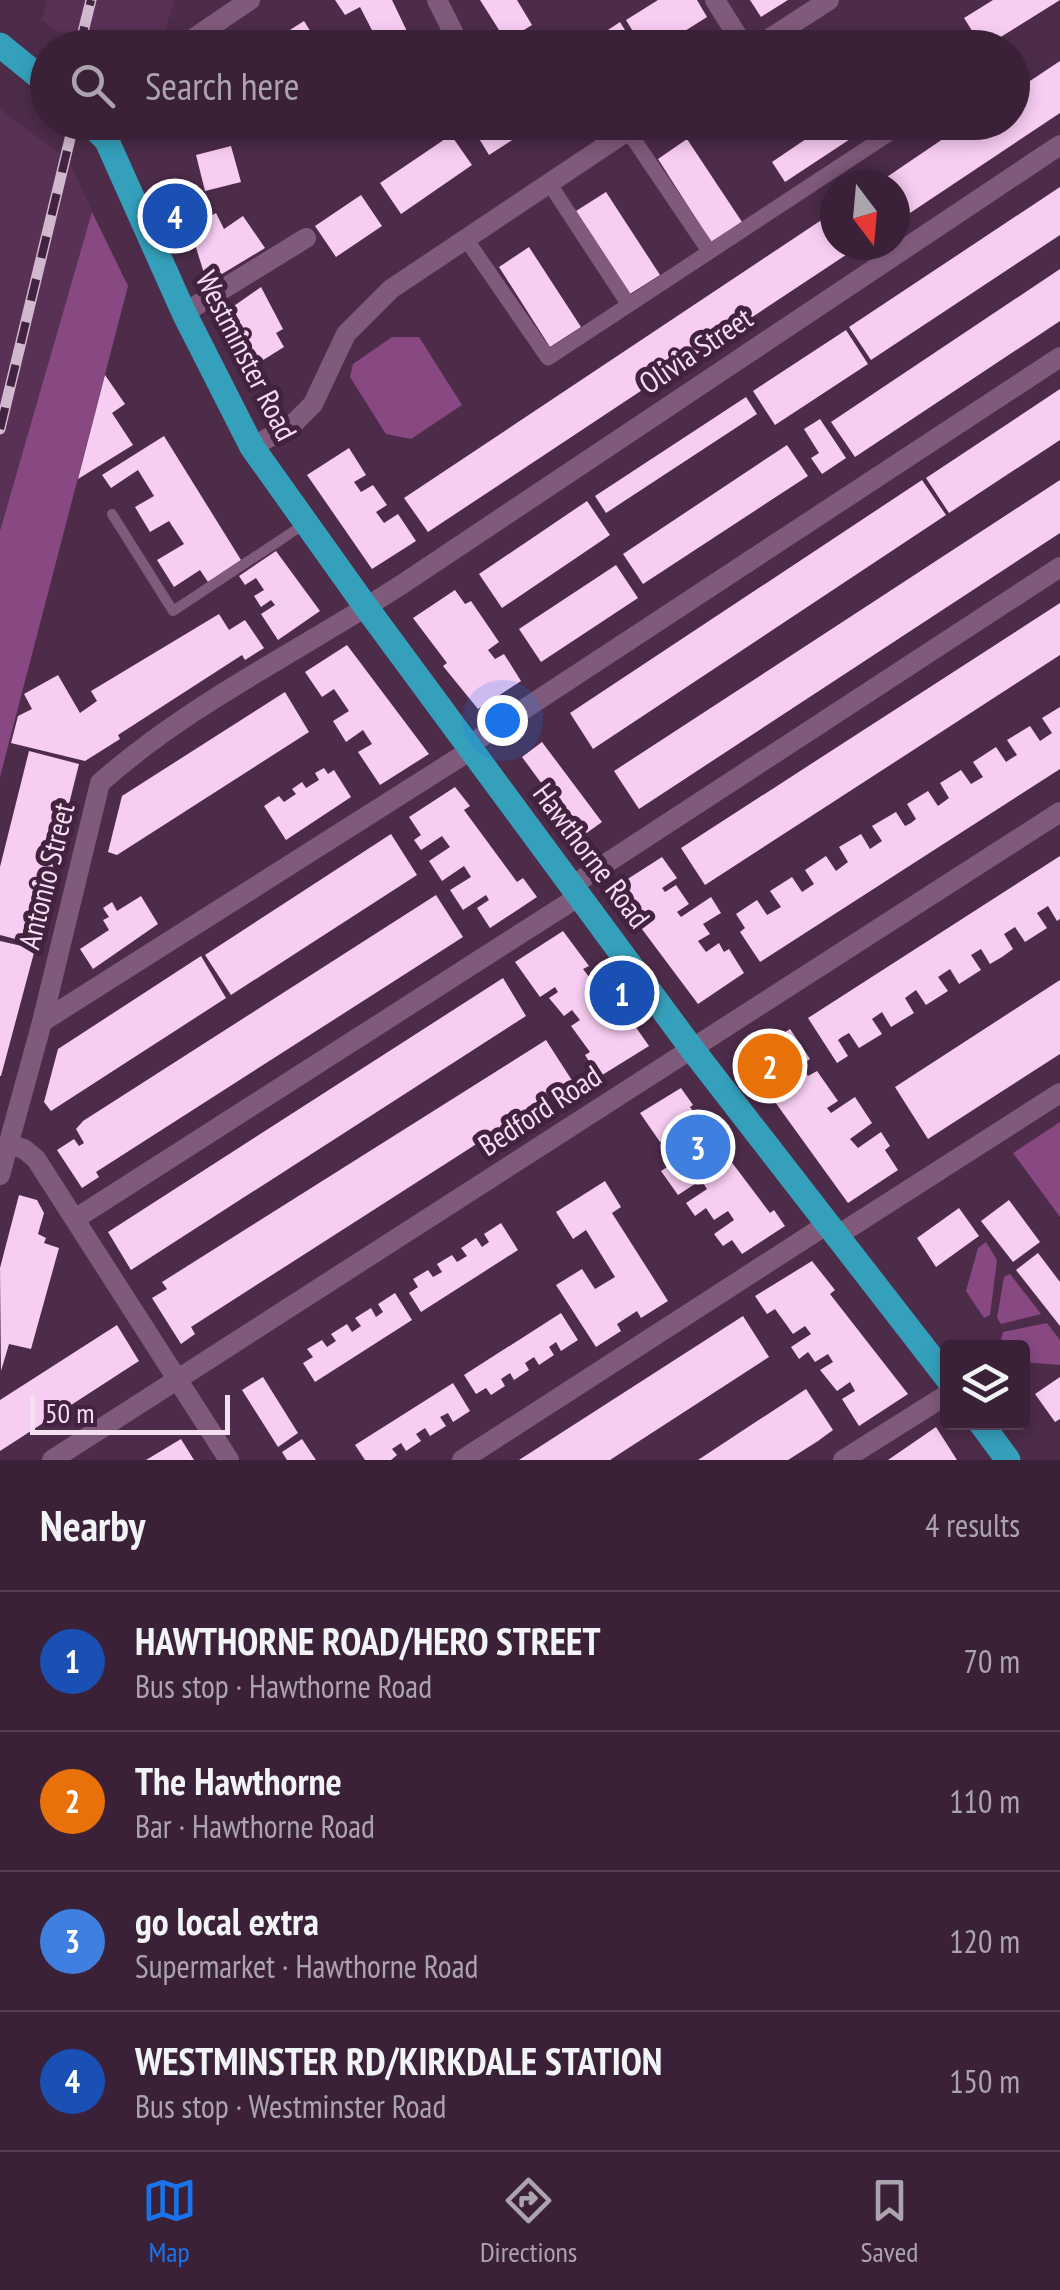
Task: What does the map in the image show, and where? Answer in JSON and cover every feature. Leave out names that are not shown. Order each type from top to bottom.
[{"type":"main road","points":[[1,47],[30,70]]},
{"type":"main road","name":"Westminster Road","points":[[111,140],[184,314],[252,446],[366,608]]},
{"type":"main road","name":"Hawthorne Road","points":[[366,608],[692,1049],[940,1370]]},
{"type":"main road","points":[[986,1430],[1008,1460]]},
{"type":"street","points":[[206,30],[250,0]]},
{"type":"street","points":[[437,0],[452,30]]},
{"type":"street","points":[[715,0],[733,30]]},
{"type":"street","points":[[783,30],[829,0]]},
{"type":"street","points":[[252,446],[294,424],[313,404],[346,334],[391,288],[614,140]]},
{"type":"street","points":[[642,140],[709,252]]},
{"type":"street","points":[[466,239],[548,358],[880,140]]},
{"type":"street","name":"Olivia Street","points":[[366,608],[1060,145]]},
{"type":"street","points":[[550,183],[628,305]]},
{"type":"street","points":[[184,314],[306,238]]},
{"type":"street","points":[[42,1022],[469,748],[1060,357]]},
{"type":"street","points":[[75,1218],[577,890],[1060,566]]},
{"type":"street","name":"Antonio Street","points":[[3,1157],[42,1022],[100,783],[128,758],[186,719],[366,608]]},
{"type":"street","name":"Bedford Road","points":[[52,1460],[1060,812]]},
{"type":"street","points":[[462,1460],[1060,1093]]},
{"type":"street","points":[[3,1157],[24,1149],[36,1159],[229,1460]]},
{"type":"street","points":[[842,1460],[940,1399]]},
{"type":"lane","points":[[112,514],[174,611],[306,523]]},
{"type":"shaded area","points":[[47,0],[174,0],[165,30],[56,30],[42,20]]},
{"type":"shaded area","points":[[0,109],[30,132],[30,140],[41,140],[69,161],[92,212],[0,531]]},
{"type":"shaded area","points":[[92,212],[128,286],[0,777],[0,531]]},
{"type":"shaded area","points":[[392,337],[419,337],[462,405],[411,439],[386,434],[350,377],[353,364]]},
{"type":"shaded area","points":[[1060,1122],[1060,1217],[1013,1153]]},
{"type":"shaded area","points":[[986,1242],[997,1260],[990,1315],[984,1318],[966,1291],[978,1248]]},
{"type":"shaded area","points":[[1010,1274],[1041,1314],[1001,1324],[997,1318],[1004,1277]]},
{"type":"shaded area","points":[[1047,1323],[1060,1340],[1060,1365],[1030,1363],[1030,1340],[1002,1340],[1003,1332]]},
{"type":"building","points":[[335,0],[392,0],[406,30],[372,30],[360,7],[345,15]]},
{"type":"building","points":[[480,0],[517,0],[532,25],[524,30],[499,30]]},
{"type":"building","points":[[658,0],[697,0],[707,17],[686,30],[632,30],[626,20]]},
{"type":"building","points":[[750,0],[788,0],[761,17]]},
{"type":"building","points":[[993,0],[1060,0],[1012,30],[972,30],[964,18]]},
{"type":"building","points":[[304,21],[310,30],[290,30]]},
{"type":"building","points":[[620,22],[625,30],[608,30]]},
{"type":"building","points":[[1060,61],[1060,113],[1030,133],[1030,81]]},
{"type":"building","points":[[444,140],[454,140],[472,165],[401,214],[380,183]]},
{"type":"building","points":[[480,140],[512,140],[489,155]]},
{"type":"building","points":[[688,140],[742,222],[711,242],[658,159]]},
{"type":"building","points":[[804,140],[849,140],[785,182],[772,162]]},
{"type":"building","points":[[941,140],[1020,140],[910,213],[910,170],[897,170]]},
{"type":"building","points":[[231,146],[241,182],[205,191],[196,155]]},
{"type":"building","points":[[1060,187],[1060,235],[871,360],[849,327]]},
{"type":"building","points":[[606,192],[660,275],[630,294],[576,211]]},
{"type":"building","points":[[361,195],[382,226],[336,257],[315,226]]},
{"type":"building","points":[[216,213],[224,229],[243,216],[265,248],[207,283],[190,228]]},
{"type":"building","points":[[820,221],[820,260],[838,260],[428,532],[404,498]]},
{"type":"building","points":[[529,247],[581,327],[550,347],[499,267]]},
{"type":"building","points":[[1060,269],[1060,321],[855,457],[831,422]]},
{"type":"building","points":[[261,287],[283,329],[276,333],[284,347],[244,372],[221,315]]},
{"type":"building","points":[[846,330],[868,364],[775,425],[753,391]]},
{"type":"building","points":[[105,375],[125,404],[112,413],[133,445],[78,479]]},
{"type":"building","points":[[1060,389],[1060,440],[949,513],[926,478]]},
{"type":"building","points":[[746,397],[757,414],[606,513],[595,496]]},
{"type":"building","points":[[820,419],[846,458],[822,474],[811,458],[819,453],[804,429]]},
{"type":"building","points":[[164,436],[241,560],[208,582],[200,570],[174,587],[157,560],[184,544],[169,521],[150,532],[135,507],[154,496],[138,470],[111,488],[102,475]]},
{"type":"building","points":[[787,445],[808,476],[643,584],[623,554]]},
{"type":"building","points":[[349,448],[366,475],[354,482],[361,492],[373,485],[387,505],[376,512],[384,523],[398,514],[416,541],[372,569],[307,475]]},
{"type":"building","points":[[922,480],[946,515],[593,749],[570,713]]},
{"type":"building","points":[[1060,480],[1060,533],[639,809],[614,771]]},
{"type":"building","points":[[587,501],[610,535],[502,608],[479,574]]},
{"type":"building","points":[[276,551],[320,611],[278,640],[261,614],[275,605],[271,600],[261,607],[254,596],[264,590],[256,578],[245,585],[239,576]]},
{"type":"building","points":[[616,565],[638,598],[541,662],[519,629]]},
{"type":"building","points":[[455,590],[465,604],[471,601],[499,642],[488,650],[495,659],[504,654],[521,681],[478,709],[443,666],[447,663],[413,618]]},
{"type":"building","points":[[1060,603],[1060,655],[705,885],[681,848]]},
{"type":"building","points":[[219,614],[229,630],[245,620],[264,648],[245,660],[242,655],[118,735],[120,739],[85,761],[11,743],[18,716],[32,709],[24,694],[58,675],[80,713],[97,701],[91,691]]},
{"type":"building","points":[[347,645],[429,754],[380,785],[358,752],[372,744],[363,730],[346,742],[333,721],[349,711],[334,689],[322,697],[305,672]]},
{"type":"building","points":[[285,692],[309,732],[117,855],[108,852],[122,796]]},
{"type":"building","points":[[1060,707],[1060,769],[760,962],[740,932],[745,928],[736,914],[757,900],[767,915],[781,907],[770,891],[792,877],[802,892],[814,884],[805,870],[826,856],[836,871],[848,862],[839,847],[861,834],[870,849],[882,841],[872,826],[896,812],[905,826],[911,823],[916,819],[907,804],[928,791],[938,806],[949,798],[940,783],[961,770],[971,784],[983,777],[973,762],[996,747],[1006,762],[1017,755],[1007,740],[1030,726],[1040,741],[1052,733],[1042,718]]},
{"type":"building","points":[[542,742],[602,822],[581,837],[522,757]]},
{"type":"building","points":[[29,751],[79,764],[34,944],[0,935],[0,867]]},
{"type":"building","points":[[324,768],[328,774],[334,770],[351,797],[286,840],[264,806],[279,796],[284,802],[296,794],[292,789],[302,782],[306,788],[319,780],[315,773]]},
{"type":"building","points":[[455,787],[470,806],[464,810],[517,882],[523,878],[537,897],[490,928],[477,908],[489,900],[486,895],[463,910],[450,890],[471,877],[464,866],[442,881],[429,861],[450,847],[442,836],[421,850],[414,840],[421,835],[409,817]]},
{"type":"building","points":[[391,834],[417,875],[231,995],[205,955]]},
{"type":"building","points":[[1060,856],[1060,919],[1057,921],[1048,906],[1037,913],[1047,928],[1025,942],[1015,927],[1004,934],[1013,949],[1002,957],[990,964],[981,949],[971,955],[981,970],[959,984],[950,969],[938,977],[948,991],[926,1005],[916,990],[905,998],[914,1013],[891,1027],[882,1012],[872,1019],[882,1034],[859,1048],[849,1033],[842,1037],[838,1040],[848,1056],[837,1063],[808,1018]]},
{"type":"building","points":[[662,857],[677,878],[662,888],[665,892],[676,885],[689,904],[677,912],[681,917],[711,897],[721,913],[703,924],[710,934],[698,941],[706,952],[719,943],[724,952],[729,949],[744,973],[698,1004],[612,889]]},
{"type":"building","points":[[436,895],[463,937],[96,1172],[99,1177],[82,1188],[57,1150],[74,1139],[79,1146],[84,1143],[76,1129],[83,1121]]},
{"type":"building","points":[[141,896],[158,924],[93,969],[80,949],[109,930],[103,920],[109,917],[103,908],[112,902],[117,911]]},
{"type":"building","points":[[563,931],[589,966],[583,969],[615,1011],[621,1006],[649,1046],[599,1077],[585,1055],[590,1052],[571,1026],[580,1020],[572,1010],[564,1016],[549,998],[558,992],[555,987],[540,997],[515,962]]},
{"type":"building","points":[[0,941],[35,949],[1,1076],[0,1076]]},
{"type":"building","points":[[201,956],[226,998],[51,1111],[44,1102],[58,1049]]},
{"type":"building","points":[[503,978],[526,1016],[131,1270],[108,1232]]},
{"type":"building","points":[[1060,980],[1060,1054],[928,1139],[895,1087]]},
{"type":"building","points":[[790,1029],[810,1059],[801,1065],[808,1076],[817,1071],[838,1101],[827,1108],[831,1113],[855,1097],[872,1123],[850,1139],[858,1148],[881,1132],[890,1146],[885,1150],[898,1170],[848,1203],[744,1059]]},
{"type":"building","points":[[546,1040],[573,1082],[191,1327],[195,1334],[181,1344],[152,1298],[167,1289],[162,1282]]},
{"type":"building","points":[[681,1088],[693,1105],[690,1107],[770,1213],[774,1210],[785,1226],[742,1254],[732,1240],[723,1246],[714,1234],[734,1220],[728,1211],[714,1220],[706,1208],[695,1216],[686,1203],[707,1189],[701,1180],[678,1195],[661,1171],[683,1157],[667,1137],[660,1142],[640,1113]]},
{"type":"building","points":[[605,1181],[621,1207],[612,1213],[668,1301],[641,1318],[637,1311],[617,1324],[621,1331],[596,1347],[556,1285],[582,1269],[595,1289],[615,1277],[586,1230],[573,1239],[556,1212]]},
{"type":"building","points":[[19,1195],[37,1200],[44,1213],[38,1234],[46,1238],[44,1243],[59,1248],[31,1349],[9,1344],[1,1371],[0,1268]]},
{"type":"building","points":[[1009,1200],[1040,1242],[1013,1262],[981,1221]]},
{"type":"building","points":[[959,1208],[979,1236],[936,1267],[917,1238]]},
{"type":"building","points":[[501,1223],[518,1250],[421,1312],[409,1293],[418,1287],[413,1279],[428,1270],[433,1277],[442,1272],[437,1264],[452,1255],[457,1262],[467,1256],[461,1248],[476,1238],[482,1247],[489,1242],[484,1234]]},
{"type":"building","points":[[1038,1253],[1060,1282],[1060,1326],[1016,1270]]},
{"type":"building","points":[[812,1261],[835,1290],[830,1294],[908,1394],[859,1426],[842,1399],[855,1391],[850,1382],[837,1391],[820,1370],[833,1362],[828,1354],[815,1362],[808,1352],[799,1359],[791,1347],[811,1334],[805,1326],[793,1334],[775,1309],[767,1314],[755,1296]]},
{"type":"building","points":[[395,1293],[412,1320],[315,1382],[303,1363],[313,1357],[307,1349],[322,1340],[327,1347],[336,1341],[331,1334],[347,1324],[352,1332],[361,1326],[355,1318],[371,1308],[376,1317],[383,1312],[378,1304]]},
{"type":"building","points":[[561,1313],[578,1340],[561,1351],[556,1342],[549,1347],[554,1355],[539,1365],[534,1357],[525,1363],[529,1370],[514,1380],[510,1373],[501,1379],[505,1386],[491,1395],[486,1388],[476,1394],[464,1375]]},
{"type":"building","points":[[743,1316],[769,1357],[610,1460],[519,1460]]},
{"type":"building","points":[[117,1325],[139,1361],[0,1451],[0,1400]]},
{"type":"building","points":[[263,1377],[298,1433],[278,1447],[242,1390]]},
{"type":"building","points":[[1060,1377],[1060,1419],[1055,1422],[1035,1394]]},
{"type":"building","points":[[453,1383],[470,1411],[453,1422],[448,1413],[440,1417],[446,1426],[430,1436],[425,1428],[416,1434],[421,1441],[406,1451],[401,1443],[392,1449],[397,1455],[391,1460],[365,1460],[355,1445]]},
{"type":"building","points":[[806,1389],[833,1430],[818,1441],[788,1460],[698,1460]]},
{"type":"building","points":[[936,1427],[957,1460],[888,1460]]},
{"type":"building","points":[[181,1439],[194,1460],[146,1460]]},
{"type":"building","points":[[302,1439],[316,1460],[287,1460],[282,1452]]},
{"type":"railway","points":[[84,30],[91,0]]},
{"type":"railway","points":[[0,429],[70,140]]},
{"type":"place","name":"WESTMINSTER RD/KIRKDALE STATION","points":[[175,216]]},
{"type":"place","name":"HAWTHORNE ROAD/HERO STREET","points":[[622,993]]},
{"type":"place","name":"The Hawthorne","points":[[770,1066]]},
{"type":"place","name":"go local extra","points":[[698,1147]]}]
